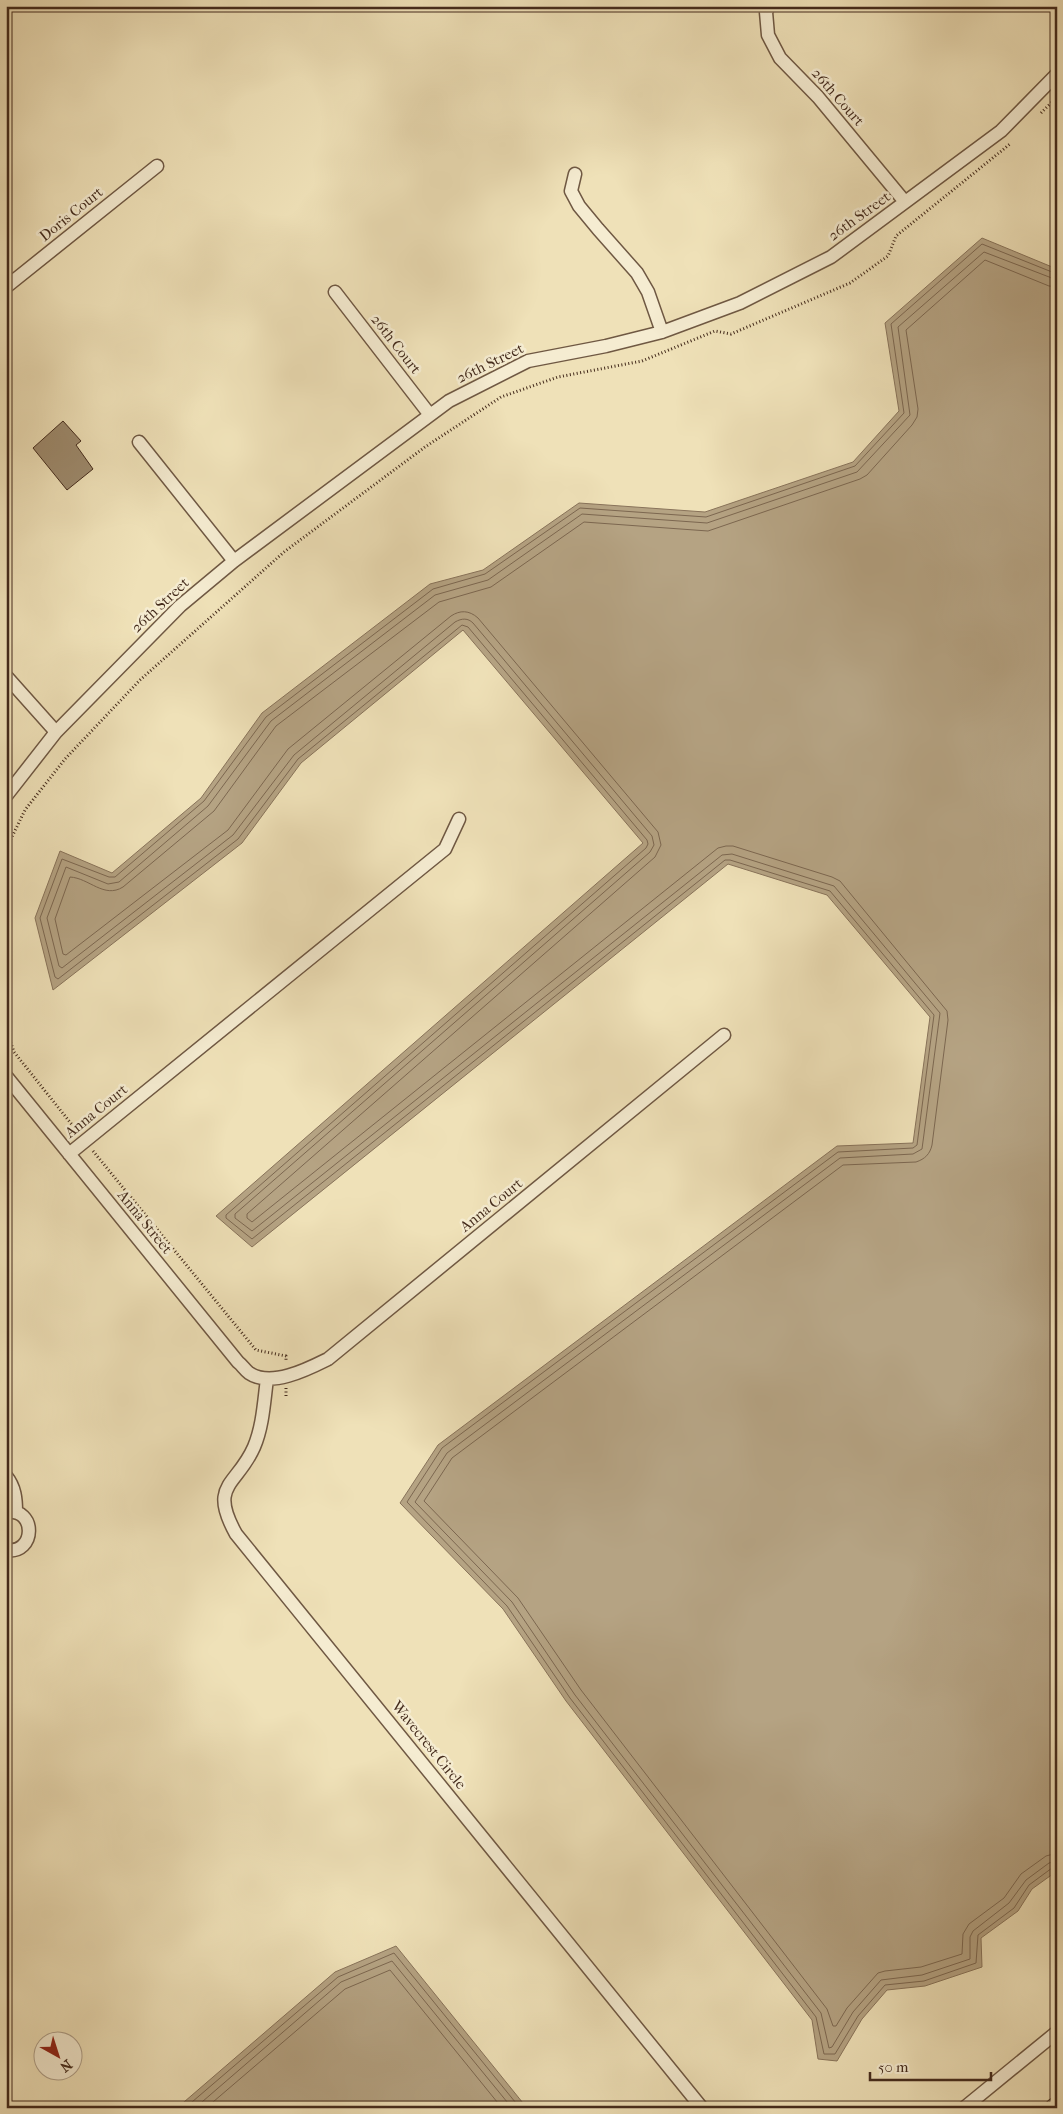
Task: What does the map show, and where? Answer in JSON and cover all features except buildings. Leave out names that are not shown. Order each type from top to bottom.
[{"type":"street","name":"26th Court","points":[[769,6],[766,12],[768,35],[780,58],[818,97],[906,202]]},
{"type":"street","name":"26th Street","points":[[6,796],[56,732],[180,606],[234,561],[448,402],[528,361],[606,346],[662,332],[740,303],[831,257],[1001,131],[1057,74]]},
{"type":"street","name":"Doris Court","points":[[6,287],[157,166]]},
{"type":"street","points":[[575,174],[571,191],[579,206],[637,273],[648,292],[662,332]]},
{"type":"street","name":"26th Court","points":[[336,292],[430,415]]},
{"type":"street","points":[[138,442],[234,561]]},
{"type":"street","points":[[6,676],[56,732]]},
{"type":"street","name":"Anna Court","points":[[69,1154],[445,850],[460,820]]},
{"type":"street","name":"Anna Court","points":[[267,1379],[306,1370],[328,1359],[724,1035]]},
{"type":"street","name":"Anna Street","points":[[6,1076],[238,1362],[250,1374],[267,1379]]},
{"type":"street","name":"Wavecrest Circle","points":[[267,1379],[259,1432],[253,1449],[227,1488],[224,1504],[228,1520],[236,1534],[702,2108]]},
{"type":"street","points":[[6,1476],[11,1482],[15,1494],[11,1512],[26,1519],[29,1524],[29,1537],[22,1546],[16,1550],[6,1550]]},
{"type":"street","points":[[964,2108],[1057,2032]]},
{"type":"path","points":[[1036,118],[1057,97]]},
{"type":"path","points":[[6,849],[25,810],[65,759],[140,680],[284,552],[425,447],[501,397],[558,377],[642,362],[715,331],[731,334],[850,283],[888,256],[896,236],[1015,139]]},
{"type":"path","points":[[6,1029],[14,1052],[256,1350],[286,1356],[286,1396]]},
{"type":"water","points":[[982,238],[1057,269],[1057,1871],[1032,1889],[1018,1911],[981,1938],[982,1967],[925,1986],[887,1990],[862,2019],[837,2061],[818,2059],[812,2020],[566,1701],[503,1609],[400,1503],[438,1445],[837,1146],[913,1143],[930,1017],[827,895],[728,864],[252,1247],[216,1216],[643,843],[463,630],[301,763],[242,843],[53,990],[35,918],[60,851],[112,873],[201,798],[262,713],[430,584],[483,570],[579,503],[705,512],[853,462],[899,411],[885,323]]},
{"type":"water","points":[[396,1946],[527,2108],[177,2108],[335,1972]]}]
